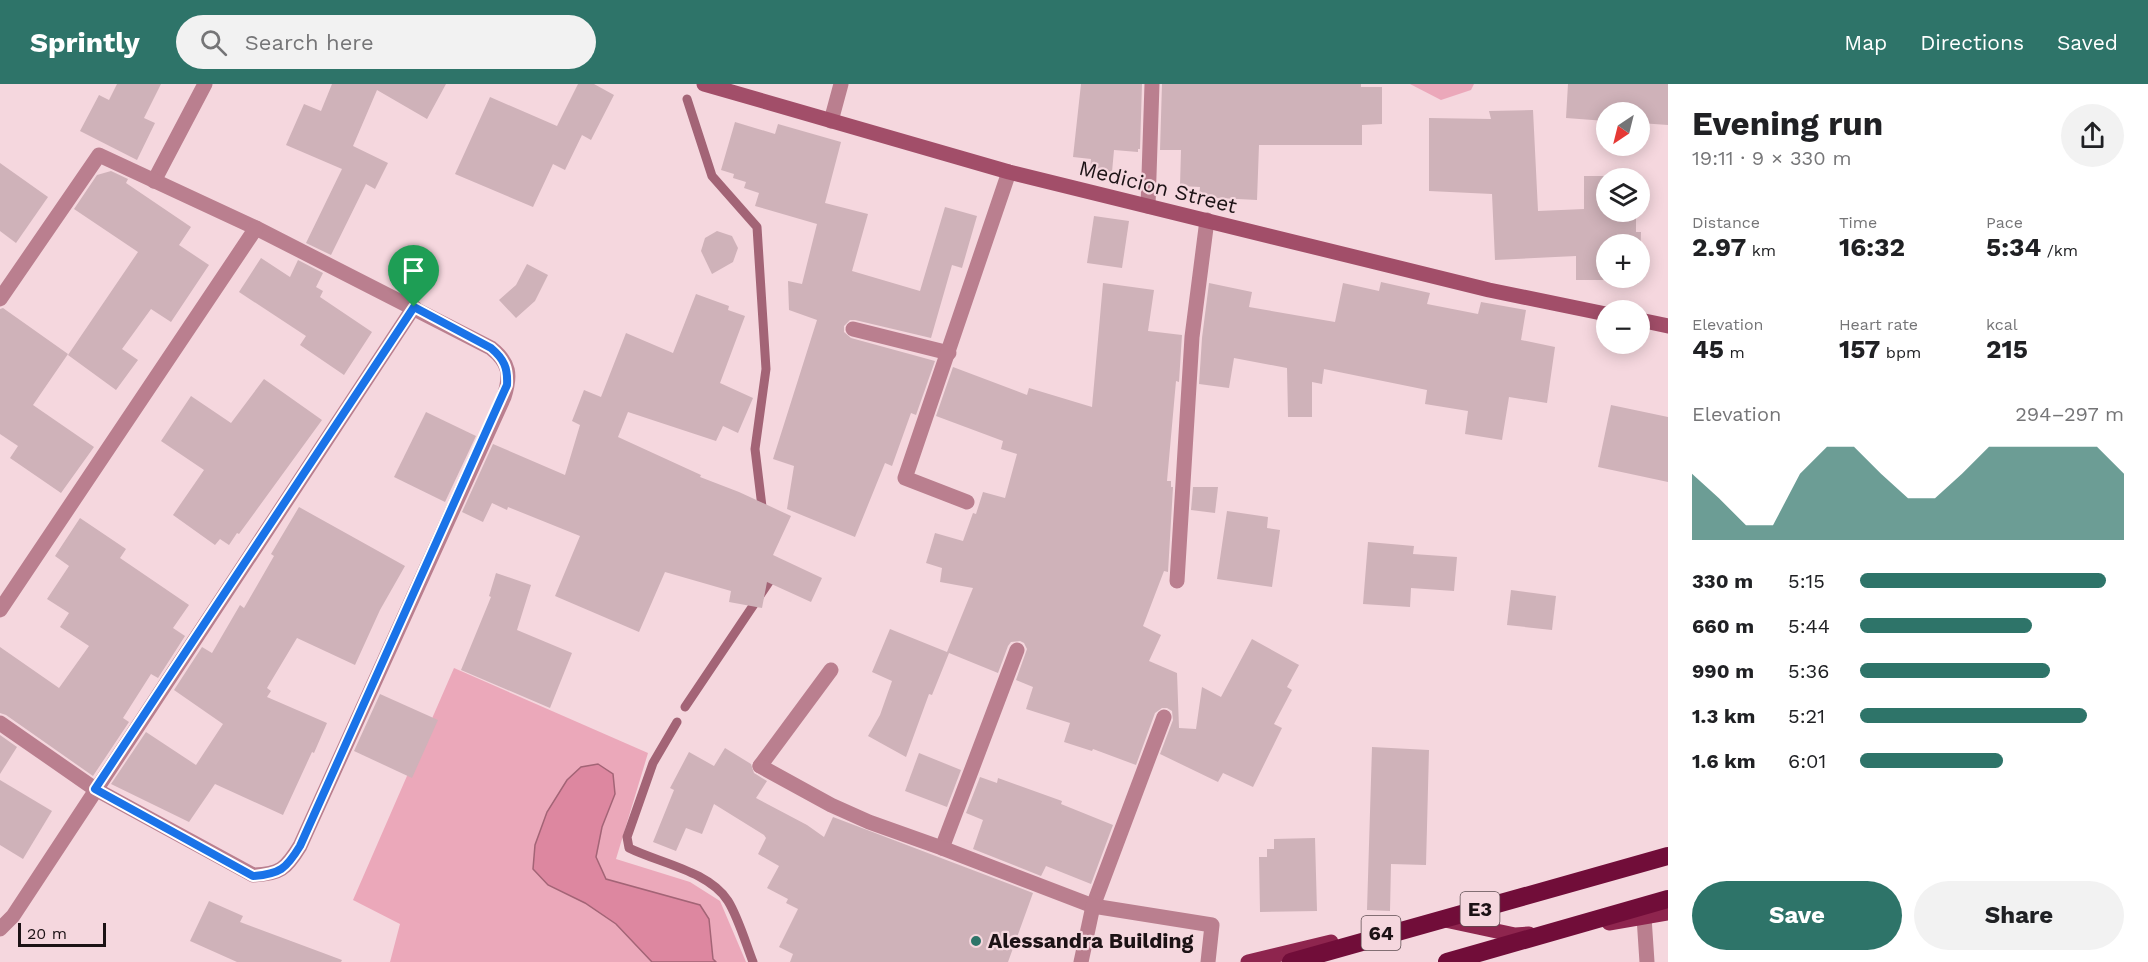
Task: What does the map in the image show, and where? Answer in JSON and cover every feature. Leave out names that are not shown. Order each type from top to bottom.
[{"type":"highway","name":"E3","points":[[1291,962],[1668,856]]},
{"type":"highway","name":"E3","points":[[1447,962],[1668,899]]},
{"type":"main road","name":"64","points":[[1248,962],[1445,920],[1515,935],[1542,933],[1668,913]]},
{"type":"main road","name":"64","points":[[1468,962],[1515,935]]},
{"type":"street","points":[[154,181],[204,84]]},
{"type":"street","name":"Medicion Street","points":[[705,84],[1009,172],[1489,290],[1596,312]]},
{"type":"street","points":[[831,121],[841,84]]},
{"type":"street","points":[[1148,206],[1152,84]]},
{"type":"street","points":[[0,299],[99,155],[256,228],[491,348],[506,363],[507,385],[310,825],[290,863],[273,874],[253,876],[95,789],[0,723]]},
{"type":"street","points":[[967,502],[905,478],[1009,172]]},
{"type":"street","points":[[1177,581],[1191,359],[1207,220]]},
{"type":"street","points":[[0,610],[256,228]]},
{"type":"street","points":[[0,929],[12,916],[414,307]]},
{"type":"street","points":[[1650,322],[1668,326]]},
{"type":"street","points":[[853,329],[949,353]]},
{"type":"street","points":[[942,848],[1017,650]]},
{"type":"street","points":[[831,670],[760,766],[831,805],[869,822],[1093,906],[1212,925],[1208,962]]},
{"type":"street","points":[[1081,962],[1093,906],[1164,717]]},
{"type":"street","points":[[1644,917],[1647,962]]},
{"type":"shaded area","points":[[1410,84],[1474,84],[1471,90],[1441,100]]},
{"type":"shaded area","points":[[454,668],[648,753],[616,859],[690,882],[720,901],[746,962],[716,962],[713,960],[709,919],[700,905],[606,879],[596,857],[602,827],[567,780],[547,812],[535,845],[548,885],[585,903],[616,924],[652,962],[390,962],[400,924],[353,900]]},
{"type":"shaded area","points":[[598,764],[613,774],[615,794],[602,827],[596,857],[606,879],[700,905],[709,919],[713,959],[716,962],[652,962],[616,924],[585,903],[548,885],[533,869],[535,845],[547,812],[567,780],[581,767]]},
{"type":"building","points":[[117,84],[161,84],[144,118],[155,123],[137,160],[80,131],[99,95],[109,100]]},
{"type":"building","points":[[332,84],[446,84],[427,119],[377,90],[353,146],[388,163],[375,189],[366,184],[331,255],[306,243],[342,169],[286,145],[304,104],[321,111]]},
{"type":"building","points":[[578,84],[594,84],[614,95],[591,140],[582,135],[565,170],[553,164],[533,207],[455,174],[490,97],[557,126]]},
{"type":"building","points":[[1081,84],[1142,84],[1140,149],[1138,152],[1114,150],[1112,172],[1090,169],[1091,159],[1073,157]]},
{"type":"building","points":[[1162,84],[1361,84],[1361,87],[1382,87],[1382,124],[1362,125],[1362,145],[1259,145],[1257,200],[1199,197],[1200,187],[1180,186],[1181,150],[1160,150]]},
{"type":"building","points":[[1568,84],[1668,84],[1668,125],[1650,124],[1650,102],[1596,102],[1596,120],[1566,118]]},
{"type":"building","points":[[1533,110],[1538,211],[1584,209],[1584,176],[1596,176],[1596,222],[1636,222],[1636,232],[1641,232],[1641,234],[1596,234],[1596,280],[1576,280],[1576,256],[1495,260],[1492,194],[1429,191],[1429,118],[1491,119],[1489,111]]},
{"type":"building","points":[[735,122],[775,134],[778,124],[841,142],[825,203],[868,214],[852,271],[920,291],[945,207],[977,216],[962,268],[952,265],[931,338],[855,320],[850,320],[844,326],[844,332],[851,338],[935,361],[916,415],[911,413],[892,466],[885,463],[855,537],[787,509],[794,466],[773,459],[817,320],[789,310],[788,281],[802,284],[817,224],[755,206],[759,193],[744,188],[746,182],[733,178],[734,174],[721,170]]},
{"type":"building","points":[[0,163],[48,197],[16,243],[0,231]]},
{"type":"building","points":[[111,171],[128,179],[126,183],[191,227],[179,245],[209,265],[171,322],[151,309],[122,349],[138,360],[116,390],[68,355],[138,252],[74,209],[97,175]]},
{"type":"building","points":[[1094,216],[1129,221],[1122,268],[1087,263]]},
{"type":"building","points":[[717,231],[732,236],[738,248],[733,262],[712,274],[701,251],[705,238]]},
{"type":"building","points":[[261,258],[290,277],[298,260],[323,273],[316,287],[323,291],[320,297],[372,332],[344,375],[300,345],[306,336],[239,292]]},
{"type":"building","points":[[527,264],[548,275],[535,301],[516,318],[499,300],[516,285]]},
{"type":"building","points":[[1381,282],[1430,293],[1427,304],[1478,314],[1481,302],[1526,310],[1521,340],[1555,347],[1547,403],[1509,397],[1502,440],[1465,434],[1468,411],[1425,404],[1427,390],[1324,369],[1322,384],[1312,382],[1312,417],[1288,417],[1287,368],[1234,358],[1229,388],[1199,384],[1209,283],[1252,292],[1249,307],[1335,322],[1343,283],[1379,291]]},
{"type":"building","points":[[1103,283],[1154,290],[1148,331],[1182,335],[1179,382],[1176,381],[1167,481],[1171,481],[1171,487],[1173,487],[1168,572],[1164,571],[1143,626],[1161,635],[1149,661],[1177,673],[1179,728],[1196,729],[1202,687],[1221,697],[1252,639],[1299,665],[1287,687],[1292,690],[1274,724],[1282,728],[1253,787],[1223,773],[1218,782],[1160,754],[1173,720],[1172,711],[1167,708],[1162,708],[1155,713],[1136,765],[1093,749],[1092,751],[1064,742],[1070,723],[1026,709],[1033,687],[1016,680],[1027,649],[1020,641],[1011,642],[1008,646],[998,673],[949,653],[932,695],[929,694],[906,757],[868,736],[880,715],[892,681],[872,672],[890,629],[947,652],[973,588],[940,582],[942,568],[926,563],[935,533],[963,541],[973,513],[976,514],[983,492],[1005,498],[1017,454],[1001,449],[1003,441],[936,416],[953,367],[1027,395],[1029,388],[1092,407]]},
{"type":"building","points":[[696,294],[729,306],[728,310],[745,316],[720,383],[753,398],[738,433],[723,426],[716,441],[628,412],[618,437],[701,475],[700,477],[791,516],[773,555],[822,578],[811,602],[767,582],[762,608],[729,602],[731,591],[665,572],[639,632],[555,596],[580,536],[508,507],[507,510],[492,503],[483,522],[462,512],[493,444],[565,475],[580,425],[572,421],[584,390],[601,397],[626,333],[673,353]]},
{"type":"building","points":[[3,308],[68,354],[33,405],[94,447],[61,493],[10,458],[18,446],[0,434],[0,309]]},
{"type":"building","points":[[264,379],[322,420],[239,534],[237,533],[229,545],[220,539],[215,545],[173,515],[204,470],[161,441],[191,396],[231,423]]},
{"type":"building","points":[[1611,405],[1668,417],[1668,482],[1598,467]]},
{"type":"building","points":[[426,412],[476,436],[445,502],[394,477]]},
{"type":"building","points":[[1193,487],[1218,487],[1215,513],[1191,510]]},
{"type":"building","points":[[299,507],[405,566],[380,610],[355,665],[297,638],[267,688],[271,691],[267,697],[327,723],[283,815],[215,784],[189,822],[111,784],[146,732],[196,765],[223,724],[174,690],[202,647],[212,653],[240,605],[244,608],[274,556],[271,554]]},
{"type":"building","points":[[1227,511],[1268,517],[1267,528],[1280,530],[1272,587],[1217,579]]},
{"type":"building","points":[[80,518],[126,549],[120,558],[189,605],[173,628],[185,636],[158,678],[151,674],[123,718],[129,722],[93,776],[0,713],[0,647],[59,688],[89,646],[60,627],[69,613],[47,599],[69,566],[55,556]]},
{"type":"building","points":[[1368,542],[1414,546],[1413,554],[1457,557],[1454,591],[1411,588],[1410,607],[1363,604]]},
{"type":"building","points":[[496,573],[531,585],[517,630],[572,653],[550,708],[461,670],[491,597],[489,596]]},
{"type":"building","points":[[1511,590],[1556,596],[1552,630],[1507,625]]},
{"type":"building","points":[[380,694],[438,720],[412,778],[354,751]]},
{"type":"building","points":[[0,735],[17,747],[0,774]]},
{"type":"building","points":[[1372,747],[1429,750],[1426,865],[1391,864],[1390,911],[1367,910]]},
{"type":"building","points":[[725,748],[751,764],[754,773],[767,781],[756,798],[807,825],[824,837],[833,817],[1033,893],[1008,962],[790,962],[793,954],[779,947],[798,909],[786,903],[788,899],[767,888],[779,866],[758,854],[766,838],[764,835],[714,804],[702,834],[686,828],[676,851],[653,842],[674,790],[670,788],[689,752],[714,766]]},
{"type":"building","points":[[919,753],[961,770],[947,807],[905,791]]},
{"type":"building","points":[[980,777],[997,783],[998,778],[1062,801],[1061,804],[1113,825],[1091,884],[1046,866],[1041,876],[973,849],[983,820],[966,813]]},
{"type":"building","points":[[0,780],[52,811],[23,859],[0,845]]},
{"type":"building","points":[[1315,838],[1317,911],[1260,912],[1259,857],[1267,857],[1267,849],[1274,849],[1274,839]]},
{"type":"building","points":[[209,901],[243,916],[240,922],[342,960],[341,962],[237,962],[190,941]]},
{"type":"waterway","points":[[687,99],[712,176],[757,227],[766,369],[755,449],[763,515]]},
{"type":"waterway","points":[[685,707],[771,579],[770,573]]},
{"type":"waterway","points":[[677,722],[653,763],[627,837],[629,848],[696,875],[720,891],[735,915],[753,962]]},
{"type":"place","name":"Alessandra Building","points":[[976,941]]},
{"type":"route","points":[[414,307],[500,355],[506,363],[508,373],[504,397],[300,846],[290,863],[273,874],[253,876],[95,789],[414,307]]}]
